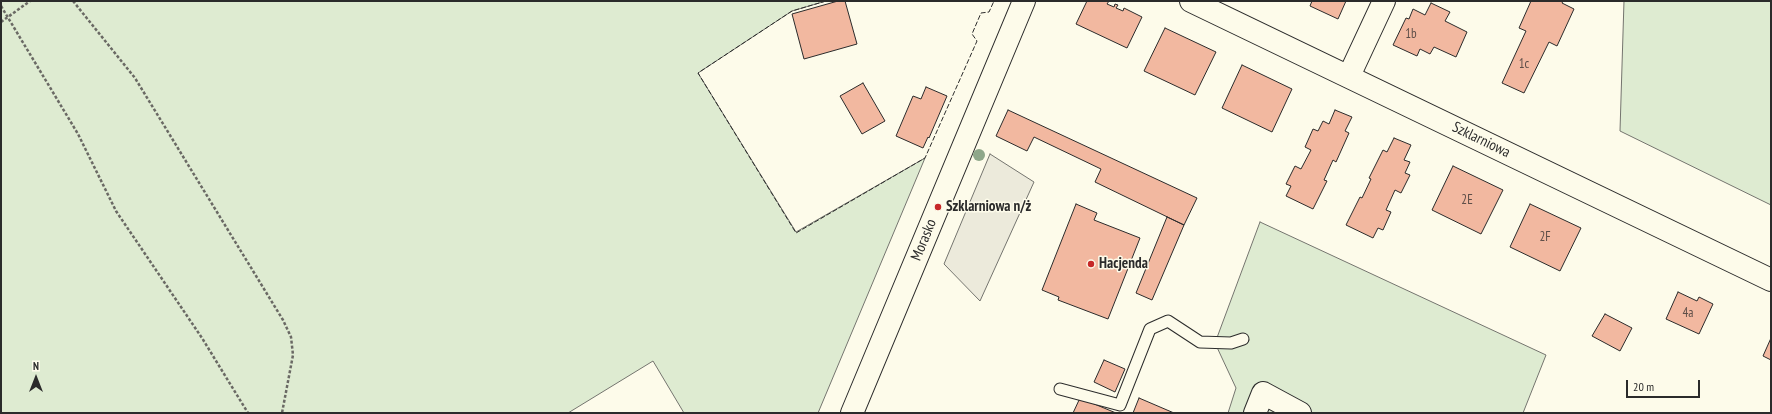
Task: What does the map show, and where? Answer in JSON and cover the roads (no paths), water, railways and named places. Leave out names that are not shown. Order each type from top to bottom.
[{"type":"street","name":"Morasko","points":[[852,413],[1024,1]]},
{"type":"street","name":"Szklarniowa","points":[[1191,1],[1771,280]]},
{"type":"street","points":[[1348,76],[1384,1]]},
{"type":"street","points":[[1255,413],[1264,393],[1300,413]]},
{"type":"lane","points":[[1060,389],[1120,405],[1150,329],[1168,321],[1200,342],[1231,343],[1243,339]]},
{"type":"place","name":"Szklarniowa n/ż","points":[[938,207]]},
{"type":"place","name":"Hacjenda","points":[[1091,264]]}]
